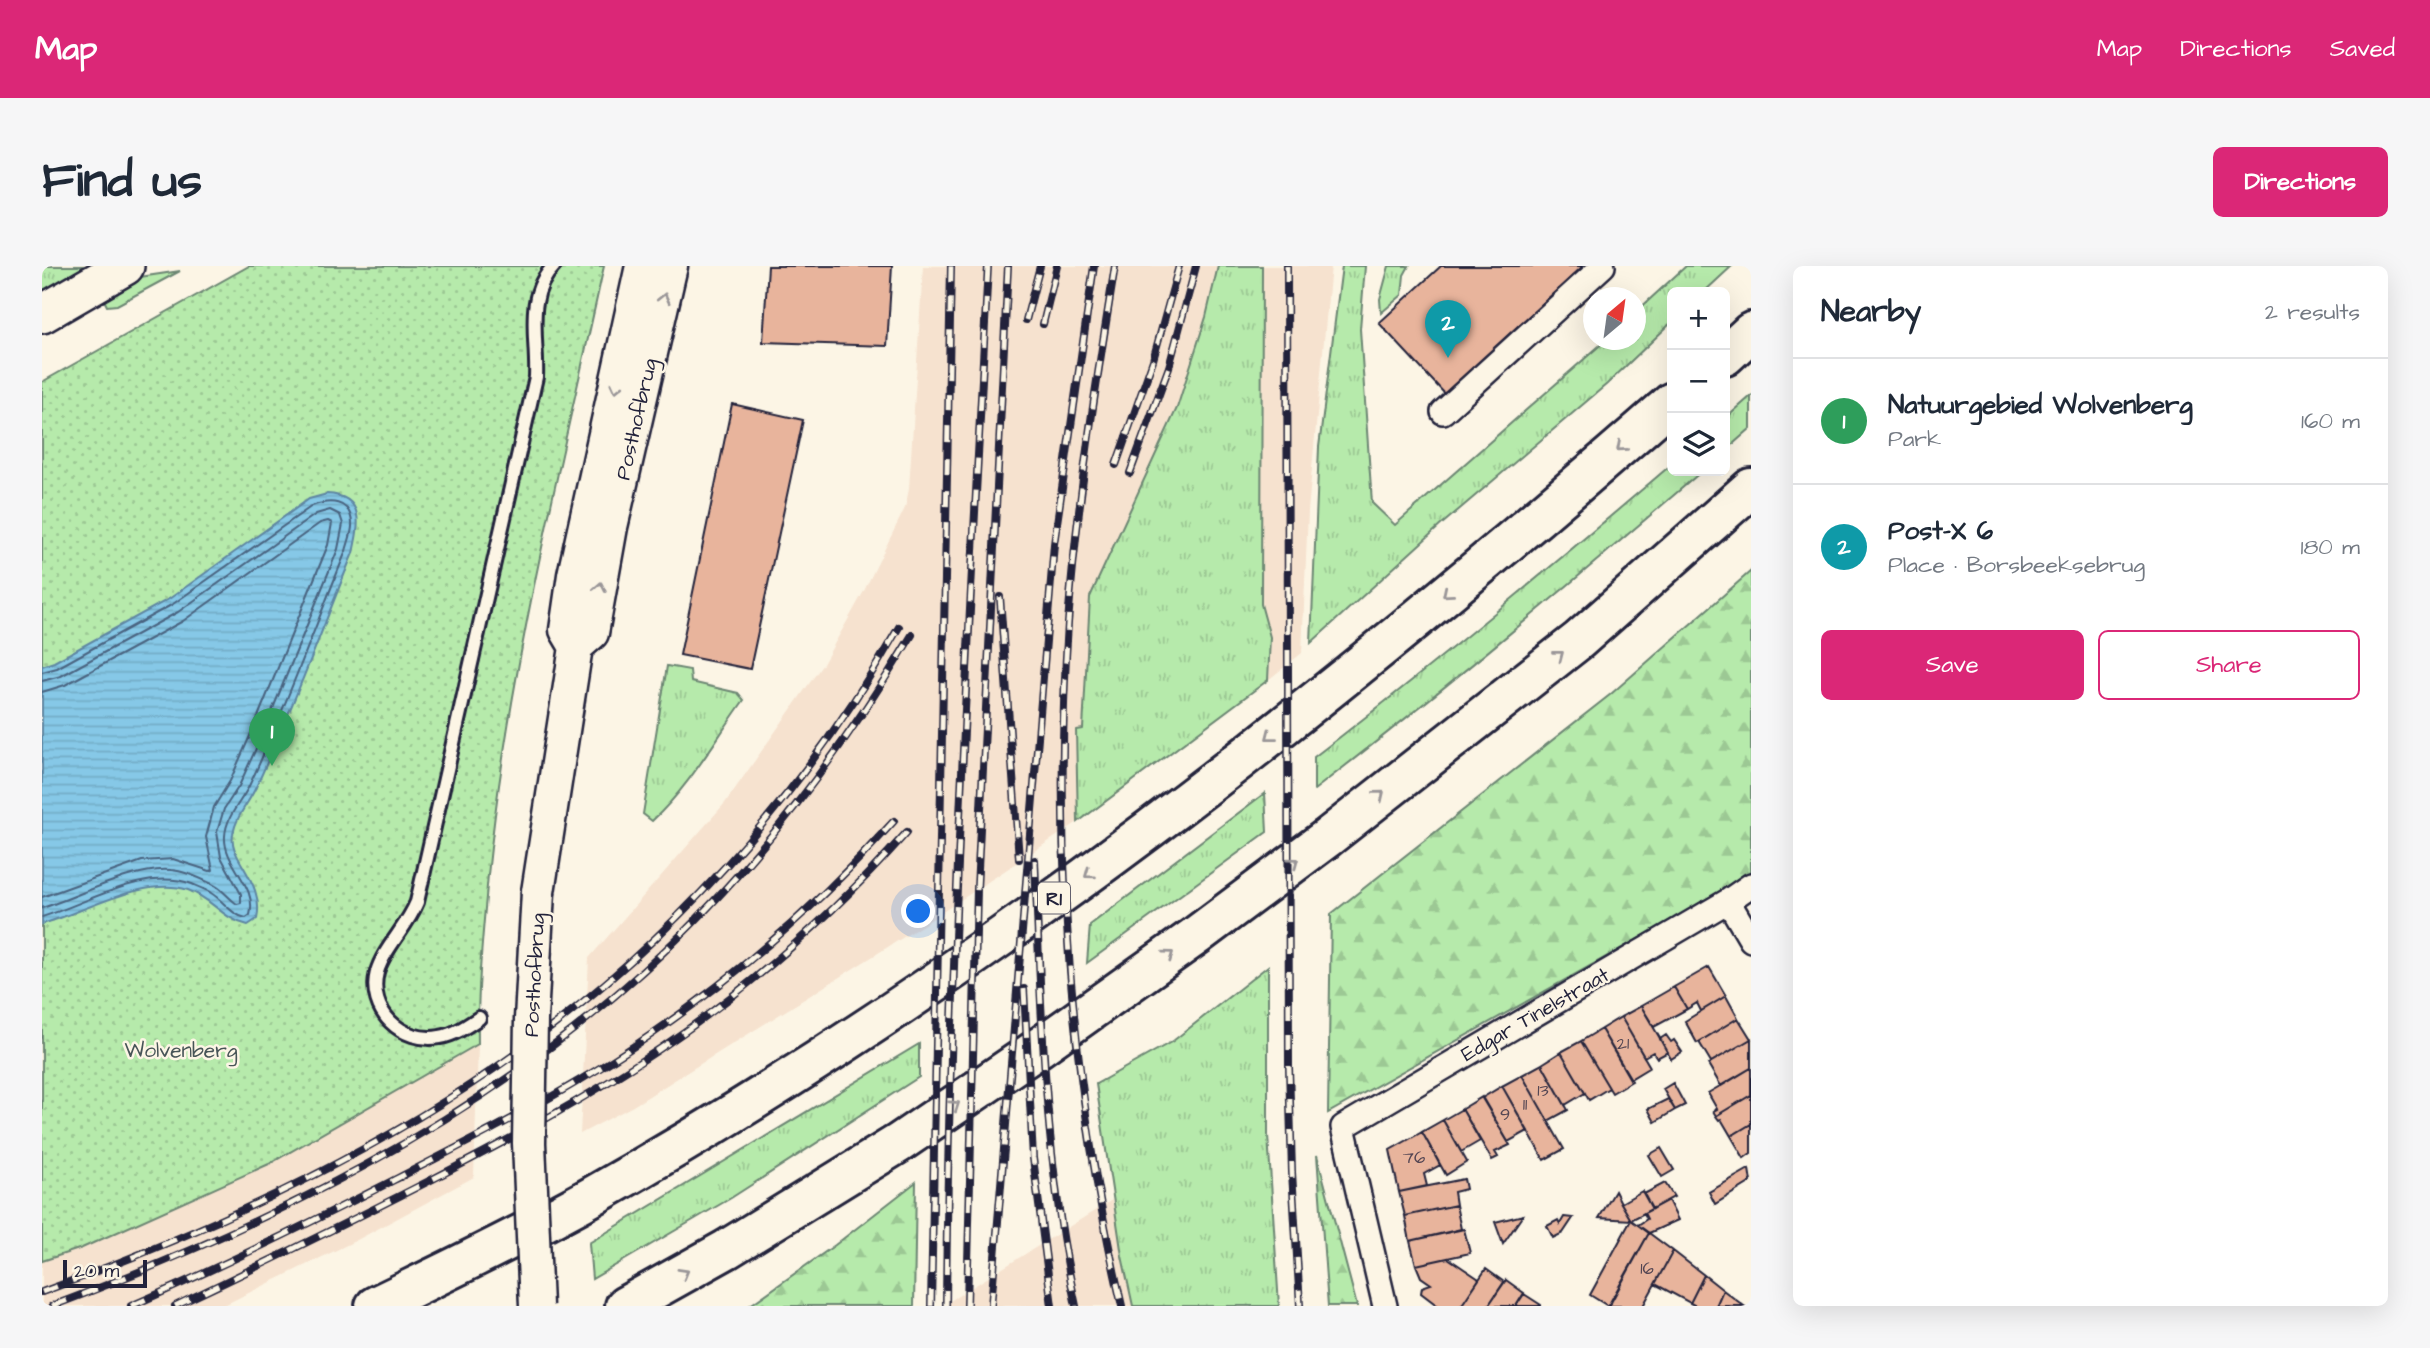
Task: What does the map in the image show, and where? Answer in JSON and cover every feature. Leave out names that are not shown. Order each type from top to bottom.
[{"type":"highway","points":[[1730,351],[1751,332]]},
{"type":"highway","name":"R1","points":[[375,1306],[587,1199],[768,1091],[987,947],[1111,857],[1374,655],[1667,406]]},
{"type":"highway","points":[[625,1306],[727,1248],[899,1143],[1187,942],[1326,838],[1579,640],[1751,488]]},
{"type":"main road","points":[[42,314],[125,266]]},
{"type":"street","name":"Posthofbrug","points":[[536,1306],[528,1143],[538,892],[576,647],[566,630],[574,575],[642,266]]},
{"type":"street","name":"Posthofbrug","points":[[576,647],[592,633],[617,500],[671,266]]},
{"type":"street","points":[[1443,412],[1603,266]]},
{"type":"street","name":"Edgar Tinelstraat","points":[[1385,1306],[1343,1127],[1751,885]]},
{"type":"street","points":[[1728,901],[1751,940]]},
{"type":"lane","points":[[479,1018],[444,1037],[419,1038],[393,1026],[383,1014],[375,984],[378,969],[408,923],[417,902],[536,377],[534,313],[537,294],[545,275],[554,266]]},
{"type":"shaded area","points":[[923,266],[1218,266],[1206,317],[1177,408],[1090,597],[1083,730],[1076,731],[1078,822],[923,925],[633,1106],[580,1134],[589,958],[725,803],[823,664],[863,593],[905,508],[909,489]]},
{"type":"shaded area","points":[[1262,266],[1331,266],[1308,511],[1302,653],[1268,680],[1270,637],[1261,604]]},
{"type":"shaded area","points":[[478,1044],[474,1177],[357,1240],[222,1306],[42,1306],[42,1261],[82,1248],[269,1164]]},
{"type":"shaded area","points":[[1112,1200],[1133,1306],[942,1306]]},
{"type":"green space","points":[[42,266],[89,266],[42,293]]},
{"type":"green space","name":"Wolvenberg","points":[[249,266],[604,266],[537,569],[509,721],[488,875],[479,981],[478,1044],[269,1164],[82,1248],[42,1261],[42,382]]},
{"type":"green space","points":[[1218,266],[1262,266],[1261,604],[1270,637],[1268,680],[1078,822],[1076,730],[1083,729],[1090,597],[1177,408],[1206,317]]},
{"type":"green space","points":[[1342,266],[1365,266],[1360,329],[1372,503],[1395,525],[1595,350],[1643,350],[1607,384],[1442,524],[1311,643],[1319,447]]},
{"type":"green space","points":[[1389,266],[1409,266],[1404,275],[1402,295],[1381,313],[1380,299]]},
{"type":"green space","points":[[1686,266],[1732,266],[1709,287],[1667,287],[1667,327],[1646,347],[1646,303]]},
{"type":"green space","points":[[180,271],[117,305],[107,306],[103,298],[140,277]]},
{"type":"green space","points":[[1751,396],[1751,428],[1730,447],[1730,415]]},
{"type":"green space","points":[[1667,468],[1667,476],[1696,476],[1510,633],[1314,790],[1314,757],[1584,539]]},
{"type":"green space","points":[[1751,571],[1751,880],[1745,879],[1328,1113],[1331,914],[1611,694]]},
{"type":"green space","points":[[667,666],[690,670],[691,682],[738,693],[744,700],[690,778],[652,821],[643,814]]},
{"type":"green space","points":[[1265,793],[1267,832],[1087,963],[1090,925]]},
{"type":"green space","points":[[1268,966],[1268,1135],[1279,1306],[1133,1306],[1122,1256],[1096,1084],[1173,1041]]},
{"type":"green space","points":[[919,1044],[919,1077],[731,1198],[592,1279],[589,1243]]},
{"type":"green space","points":[[1317,1155],[1357,1306],[1328,1306]]},
{"type":"green space","points":[[916,1182],[914,1306],[749,1306],[835,1245]]},
{"type":"water","points":[[327,494],[340,496],[354,506],[358,523],[353,553],[286,719],[233,834],[236,852],[256,893],[257,919],[248,925],[239,922],[197,894],[171,887],[134,891],[42,924],[42,666],[169,599],[309,499]]},
{"type":"building","points":[[768,266],[892,266],[887,346],[763,342]]},
{"type":"building","points":[[1441,266],[1583,266],[1445,394],[1379,323]]},
{"type":"building","points":[[732,404],[803,420],[750,669],[680,655]]},
{"type":"building","points":[[1709,967],[1726,996],[1701,1011],[1697,1003],[1687,1009],[1674,987]]},
{"type":"building","points":[[1674,987],[1687,1009],[1654,1027],[1641,1006]]},
{"type":"building","points":[[1726,996],[1738,1018],[1697,1043],[1685,1021]]},
{"type":"building","points":[[1641,1006],[1668,1052],[1657,1058],[1653,1052],[1644,1057],[1621,1017]]},
{"type":"building","points":[[1621,1017],[1650,1067],[1630,1079],[1601,1029]]},
{"type":"building","points":[[1738,1018],[1751,1039],[1711,1062],[1699,1042]]},
{"type":"building","points":[[1601,1029],[1632,1081],[1612,1093],[1581,1041]]},
{"type":"building","points":[[1666,1035],[1671,1042],[1674,1040],[1682,1052],[1671,1059],[1660,1039]]},
{"type":"building","points":[[1751,1039],[1751,1068],[1721,1086],[1708,1064]]},
{"type":"building","points":[[1581,1041],[1609,1088],[1589,1100],[1561,1052]]},
{"type":"building","points":[[1561,1052],[1585,1093],[1565,1105],[1542,1064]]},
{"type":"building","points":[[1542,1064],[1568,1110],[1548,1121],[1522,1075]]},
{"type":"building","points":[[1751,1068],[1751,1095],[1716,1116],[1713,1111],[1717,1109],[1708,1093]]},
{"type":"building","points":[[1522,1075],[1564,1149],[1544,1160],[1502,1086]]},
{"type":"building","points":[[1673,1083],[1685,1105],[1675,1110],[1663,1089]]},
{"type":"building","points":[[1502,1086],[1528,1131],[1508,1142],[1482,1098]]},
{"type":"building","points":[[1751,1095],[1751,1124],[1731,1136],[1721,1119],[1716,1116]]},
{"type":"building","points":[[1482,1097],[1510,1145],[1495,1152],[1498,1157],[1492,1160],[1462,1109]]},
{"type":"building","points":[[1668,1099],[1675,1110],[1655,1122],[1648,1109]]},
{"type":"building","points":[[1462,1109],[1480,1141],[1461,1152],[1443,1120]]},
{"type":"building","points":[[1443,1120],[1467,1162],[1446,1175],[1422,1132]]},
{"type":"building","points":[[1751,1124],[1751,1153],[1744,1158],[1731,1136]]},
{"type":"building","points":[[1422,1132],[1440,1165],[1424,1174],[1427,1186],[1399,1192],[1390,1150]]},
{"type":"building","points":[[1661,1148],[1674,1170],[1662,1177],[1649,1155]]},
{"type":"building","points":[[1749,1169],[1751,1182],[1715,1204],[1709,1192]]},
{"type":"building","points":[[1464,1179],[1466,1189],[1454,1192],[1456,1205],[1405,1216],[1399,1192]]},
{"type":"building","points":[[1665,1183],[1674,1197],[1652,1209],[1644,1194]]},
{"type":"building","points":[[1615,1191],[1621,1203],[1631,1220],[1599,1218]]},
{"type":"building","points":[[1642,1191],[1652,1209],[1631,1220],[1621,1203]]},
{"type":"building","points":[[1668,1200],[1678,1220],[1649,1233],[1638,1225],[1647,1219],[1644,1213]]},
{"type":"building","points":[[1456,1205],[1461,1229],[1410,1241],[1405,1216]]},
{"type":"building","points":[[1523,1215],[1503,1244],[1495,1222]]},
{"type":"building","points":[[1564,1217],[1573,1218],[1563,1233],[1553,1238],[1547,1226],[1558,1220],[1560,1224]]},
{"type":"building","points":[[1631,1220],[1649,1233],[1608,1306],[1590,1295]]},
{"type":"building","points":[[1464,1229],[1470,1253],[1416,1265],[1410,1241]]},
{"type":"building","points":[[1649,1233],[1673,1251],[1643,1306],[1609,1306]]},
{"type":"building","points":[[1673,1251],[1704,1275],[1690,1303],[1655,1284]]},
{"type":"building","points":[[1448,1258],[1479,1279],[1461,1306],[1438,1306],[1421,1293],[1422,1287],[1431,1284],[1421,1277],[1416,1265]]},
{"type":"building","points":[[1486,1269],[1504,1282],[1488,1306],[1461,1306]]},
{"type":"building","points":[[1704,1275],[1723,1290],[1716,1306],[1696,1306],[1690,1303]]},
{"type":"building","points":[[1506,1280],[1524,1293],[1516,1306],[1488,1306]]},
{"type":"building","points":[[1723,1290],[1744,1306],[1716,1306]]},
{"type":"building","points":[[1524,1294],[1541,1305],[1541,1306],[1516,1306]]},
{"type":"railway","points":[[931,1306],[951,266]]},
{"type":"railway","points":[[946,1306],[956,916],[988,266]]},
{"type":"railway","points":[[967,1306],[977,889],[1008,266]]},
{"type":"railway","points":[[1026,320],[1040,266]]},
{"type":"railway","points":[[1043,324],[1057,266]]},
{"type":"railway","points":[[991,1306],[1054,544],[1094,266]]},
{"type":"railway","points":[[1115,266],[1076,533],[1068,623],[1063,795],[1065,881],[1078,1052],[1104,1222],[1122,1306]]},
{"type":"railway","points":[[1116,465],[1153,360],[1179,266]]},
{"type":"railway","points":[[1130,473],[1169,367],[1196,266]]},
{"type":"railway","points":[[1287,266],[1289,1067],[1300,1306]]},
{"type":"railway","points":[[1000,597],[1019,859]]},
{"type":"railway","points":[[42,1292],[177,1239],[308,1178],[435,1107],[496,1068],[554,1025],[654,939],[702,892],[746,843],[789,792],[828,738],[899,627]]},
{"type":"railway","points":[[52,1306],[210,1242],[364,1166],[437,1124],[509,1077],[578,1026],[682,934],[756,854],[823,770],[912,635]]},
{"type":"railway","points":[[131,1306],[264,1245],[427,1163],[526,1111],[621,1055],[685,1011],[749,961],[809,907],[894,821]]},
{"type":"railway","points":[[175,1306],[457,1167],[546,1119],[633,1067],[727,1000],[790,948],[850,892],[907,832]]},
{"type":"railway","points":[[1035,860],[1042,1028],[1051,1140],[1065,1251],[1076,1306]]},
{"type":"railway","points":[[1024,989],[1033,1158],[1052,1306]]},
{"type":"place","name":"Post-X 6","points":[[1448,358]]},
{"type":"place","name":"Natuurgebied Wolvenberg","points":[[272,766]]}]
